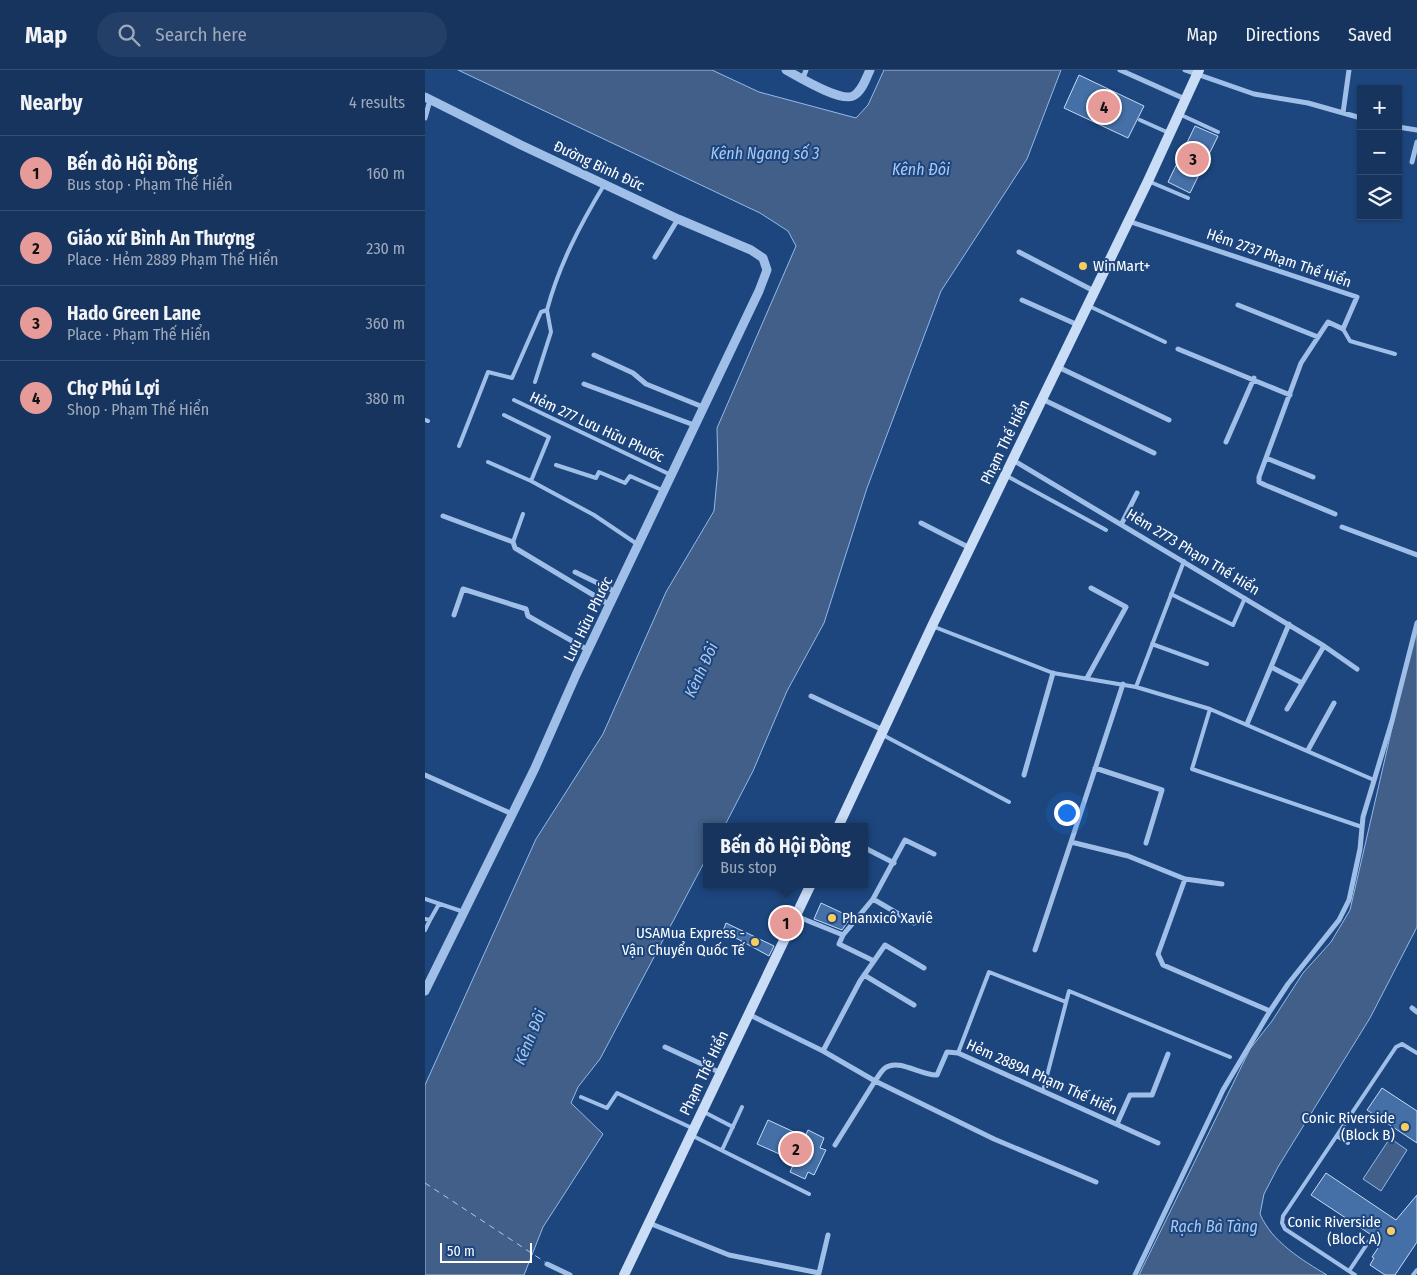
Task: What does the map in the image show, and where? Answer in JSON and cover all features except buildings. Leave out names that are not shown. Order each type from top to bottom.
[{"type":"main road","name":"Phạm Thế Hiển","points":[[841,823],[932,626],[1148,181],[1198,72]]},
{"type":"main road","name":"Phạm Thế Hiển","points":[[624,1275],[809,888]]},
{"type":"street","points":[[785,70],[804,74],[841,97],[853,96],[861,89],[870,70]]},
{"type":"street","points":[[1120,70],[1185,99]]},
{"type":"street","points":[[1185,70],[1198,72],[1254,94],[1308,103],[1357,117]]},
{"type":"street","points":[[1343,113],[1349,70]]},
{"type":"street","points":[[425,118],[428,98]]},
{"type":"street","name":"Đường Bình Đức","points":[[428,98],[521,145],[678,219],[751,250],[763,258]]},
{"type":"street","points":[[1402,128],[1417,130]]},
{"type":"street","points":[[1412,162],[1417,142]]},
{"type":"street","points":[[655,257],[678,219]]},
{"type":"street","name":"Hẻm 2737 Phạm Thế Hiển","points":[[1128,220],[1357,298],[1343,328]]},
{"type":"street","points":[[1019,252],[1094,291]]},
{"type":"street","name":"Lưu Hữu Phước","points":[[425,991],[512,814],[694,425],[759,291],[767,270],[763,258]]},
{"type":"street","points":[[1023,300],[1077,325]]},
{"type":"street","points":[[1238,305],[1319,337]]},
{"type":"street","points":[[1335,514],[1259,482],[1301,363],[1328,322],[1343,328]]},
{"type":"street","points":[[1179,349],[1254,378],[1290,395]]},
{"type":"street","points":[[595,355],[633,373],[646,384],[703,407]]},
{"type":"street","points":[[1058,366],[1169,420]]},
{"type":"street","points":[[1226,442],[1254,378]]},
{"type":"street","points":[[584,384],[694,425]]},
{"type":"street","points":[[1042,399],[1155,453]]},
{"type":"street","points":[[1266,458],[1313,477]]},
{"type":"street","name":"Hẻm 2773 Phạm Thế Hiển","points":[[1013,460],[1289,624],[1357,669]]},
{"type":"street","points":[[1121,523],[1137,493]]},
{"type":"street","points":[[443,516],[513,542],[515,548],[610,605]]},
{"type":"street","points":[[921,522],[970,548]]},
{"type":"street","points":[[1342,527],[1417,555]]},
{"type":"street","points":[[575,572],[617,592]]},
{"type":"street","points":[[1087,678],[1126,607],[1091,588]]},
{"type":"street","points":[[454,615],[463,589],[526,609],[529,616],[588,650]]},
{"type":"street","points":[[1135,1275],[1223,1090],[1288,984],[1339,920],[1346,907],[1360,849],[1363,827],[1417,623]]},
{"type":"street","points":[[1247,724],[1289,624]]},
{"type":"street","points":[[1287,709],[1324,646]]},
{"type":"street","points":[[1271,667],[1302,683]]},
{"type":"street","points":[[1025,775],[1053,673]]},
{"type":"street","points":[[1035,950],[1123,684]]},
{"type":"street","points":[[811,696],[882,732]]},
{"type":"street","points":[[1308,750],[1334,703]]},
{"type":"street","points":[[1095,768],[1162,790],[1146,843]]},
{"type":"street","points":[[425,775],[512,814]]},
{"type":"street","points":[[874,961],[839,944],[843,935],[873,899],[905,840],[934,854]]},
{"type":"street","points":[[1071,842],[1128,856],[1185,879],[1222,884]]},
{"type":"street","points":[[868,850],[894,863]]},
{"type":"street","points":[[1185,879],[1158,954],[1163,965],[1270,1011]]},
{"type":"street","points":[[873,899],[914,923]]},
{"type":"street","points":[[797,916],[843,935]]},
{"type":"street","points":[[823,1051],[864,975],[885,945],[924,968]]},
{"type":"street","points":[[864,975],[914,1005]]},
{"type":"street","points":[[1412,1008],[1417,1012]]},
{"type":"street","points":[[750,1015],[823,1051],[875,1081],[994,1139],[1096,1182]]},
{"type":"street","points":[[665,1046],[721,1073]]},
{"type":"street","name":"Hẻm 2889A Phạm Thế Hiển","points":[[875,1081],[885,1067],[893,1065],[930,1076],[937,1075],[947,1052],[958,1053],[1158,1143]]},
{"type":"street","points":[[1117,1124],[1130,1095],[1152,1095],[1168,1054]]},
{"type":"street","points":[[835,1145],[875,1081]]},
{"type":"street","points":[[649,1222],[729,1255],[819,1273],[828,1235]]},
{"type":"street","points":[[547,1264],[570,1275]]},
{"type":"lane","points":[[1179,114],[1218,132]]},
{"type":"lane","points":[[1140,120],[1169,133]]},
{"type":"lane","points":[[1148,181],[1187,198]]},
{"type":"lane","points":[[535,382],[551,332],[547,310],[563,264],[581,224],[605,183]]},
{"type":"lane","points":[[1087,305],[1165,342]]},
{"type":"lane","points":[[459,446],[487,372],[511,378],[541,312],[547,310]]},
{"type":"lane","points":[[1343,328],[1350,341],[1395,354]]},
{"type":"lane","name":"Hẻm 277 Lưu Hữu Phước","points":[[514,400],[671,475]]},
{"type":"lane","points":[[504,415],[549,438],[531,480]]},
{"type":"lane","points":[[488,462],[531,480],[594,515],[639,545]]},
{"type":"lane","points":[[556,465],[596,478],[599,472],[625,483],[630,476],[664,491]]},
{"type":"lane","points":[[1005,475],[1106,530]]},
{"type":"lane","points":[[513,542],[523,514]]},
{"type":"lane","points":[[1136,687],[1184,561]]},
{"type":"lane","points":[[1171,594],[1233,625],[1245,598]]},
{"type":"lane","points":[[932,626],[983,648],[1053,673],[1136,687],[1210,710],[1308,750],[1375,781]]},
{"type":"lane","points":[[1152,644],[1207,664]]},
{"type":"lane","points":[[1210,710],[1192,769],[1363,827]]},
{"type":"lane","points":[[882,732],[1009,802]]},
{"type":"lane","points":[[425,898],[463,912]]},
{"type":"lane","points":[[425,930],[427,920],[439,904]]},
{"type":"lane","points":[[958,1053],[989,972],[1066,1002]]},
{"type":"lane","points":[[1043,1091],[1069,991],[1229,1057]]},
{"type":"lane","points":[[1355,1275],[1285,1229],[1282,1223],[1283,1216],[1396,1047],[1402,1044],[1417,1053]]},
{"type":"lane","points":[[581,1097],[607,1108],[617,1094],[809,1194]]},
{"type":"lane","points":[[722,1150],[742,1107]]},
{"type":"lane","points":[[702,1111],[733,1127]]},
{"type":"lane","points":[[1337,1136],[1348,1143]]},
{"type":"lane","points":[[1349,1271],[1369,1241]]},
{"type":"lane","points":[[1413,1275],[1417,1270]]},
{"type":"water","name":"Kênh Đôi","points":[[458,70],[712,70],[759,92],[856,118],[868,105],[884,70],[1061,70],[1027,159],[941,291],[867,488],[824,623],[787,691],[753,771],[726,823],[703,823],[703,865],[600,1059],[578,1087],[571,1103],[603,1134],[543,1227],[524,1275],[425,1275],[425,1085],[536,839],[603,734],[666,592],[714,511],[718,469],[717,428],[796,246],[788,231],[760,213]]},
{"type":"water","name":"Rạch Bà Tàng","points":[[1417,620],[1417,927],[1370,1018],[1278,1167],[1264,1194],[1260,1214],[1265,1224],[1280,1242],[1327,1275],[1139,1275],[1250,1049],[1272,1021],[1303,973],[1331,942],[1350,910]]},
{"type":"water","points":[[1390,1138],[1407,1150],[1381,1191],[1363,1179]]},
{"type":"ferry route","points":[[425,1183],[545,1262]]},
{"type":"place","name":"Chợ Phú Lợi","points":[[1104,107]]},
{"type":"place","name":"Hado Green Lane","points":[[1193,159]]},
{"type":"place","name":"WinMart+","points":[[1083,266]]},
{"type":"place","name":"Phanxicô Xaviê","points":[[832,918]]},
{"type":"place","name":"Bến đò Hội Đồng","points":[[786,923]]},
{"type":"place","name":"USAMua Express - Vận Chuyển Quốc Tế","points":[[755,942]]},
{"type":"place","name":"Conic Riverside (Block B)","points":[[1405,1127]]},
{"type":"place","name":"Giáo xứ Bình An Thượng","points":[[796,1149]]},
{"type":"place","name":"Conic Riverside (Block A)","points":[[1391,1231]]},
{"type":"water label","name":"Kênh Ngang số 3","points":[[765,153]]}]
